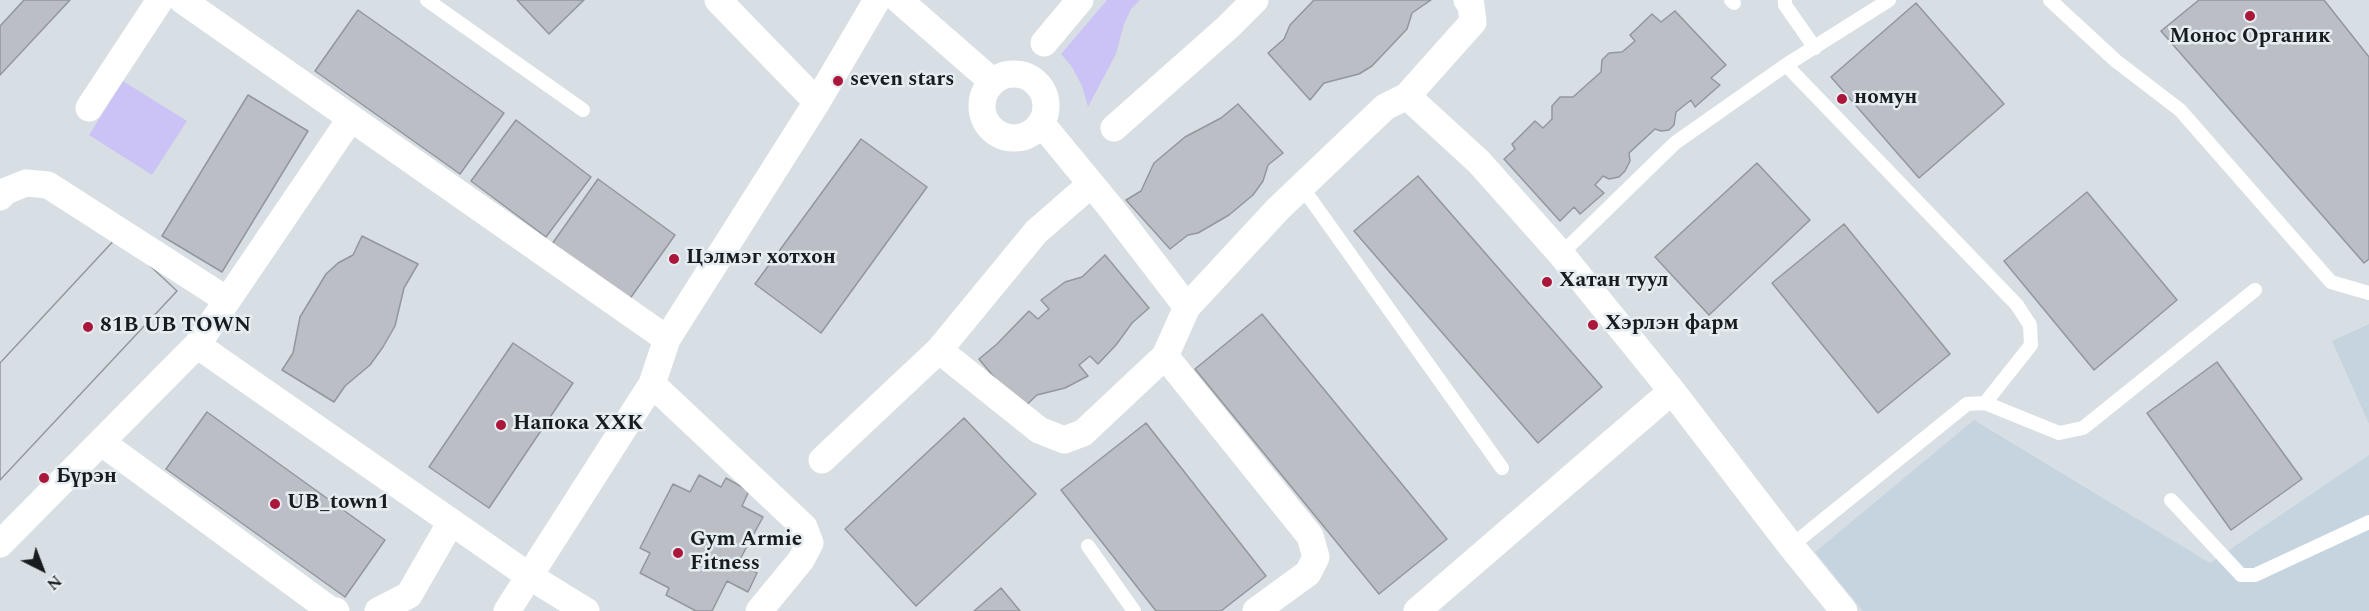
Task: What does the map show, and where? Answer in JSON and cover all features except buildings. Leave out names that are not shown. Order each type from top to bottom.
[{"type":"street","points":[[89,108],[160,0]]},
{"type":"street","points":[[718,0],[816,102]]},
{"type":"street","points":[[507,611],[652,384],[667,339],[816,102],[877,0]]},
{"type":"street","points":[[899,0],[993,82]]},
{"type":"street","points":[[1044,43],[1080,0]]},
{"type":"street","points":[[1114,128],[1228,27],[1255,0]]},
{"type":"street","points":[[187,1],[667,339]]},
{"type":"street","points":[[939,350],[1039,430],[1064,440],[1083,432],[1165,356],[1187,307],[1278,209],[1385,107],[1407,96],[1473,22],[1474,2]]},
{"type":"street","points":[[1017,74],[1030,78],[1040,86],[1046,98],[1046,111],[1041,123],[1032,132],[1020,137],[1008,137],[996,132],[988,124],[983,113],[983,101],[986,91],[993,82],[1004,75],[1017,74]]},
{"type":"street","points":[[1407,96],[1479,162],[1561,254],[1672,391],[1844,611]]},
{"type":"street","points":[[0,544],[197,345],[351,118]]},
{"type":"street","points":[[1041,123],[1187,307]]},
{"type":"street","points":[[0,197],[6,190],[26,183],[48,185],[227,300]]},
{"type":"street","points":[[822,460],[939,350],[1036,232],[1091,184]]},
{"type":"street","points":[[197,345],[450,522],[529,576],[586,611]]},
{"type":"street","points":[[1165,356],[1310,536],[1316,557],[1308,573],[1256,611]]},
{"type":"street","points":[[652,384],[804,526],[810,543],[801,560],[759,611]]},
{"type":"street","points":[[1417,611],[1672,391]]},
{"type":"street","points":[[101,442],[332,611]]},
{"type":"street","points":[[378,611],[409,595],[450,522]]},
{"type":"lane","points":[[427,0],[583,110]]},
{"type":"lane","points":[[1785,0],[1785,5],[1815,48]]},
{"type":"lane","points":[[1561,254],[1675,143],[1786,65],[1889,0]]},
{"type":"lane","points":[[2050,0],[2116,61],[2180,110],[2331,282],[2369,293]]},
{"type":"lane","points":[[1786,65],[2017,305],[2030,325],[2031,345],[1984,403]]},
{"type":"lane","points":[[1302,187],[1502,468]]},
{"type":"lane","points":[[1791,546],[1966,404],[1984,403],[2059,433],[2083,428],[2254,290]]},
{"type":"lane","points":[[2171,500],[2241,575],[2255,575],[2369,522]]},
{"type":"lane","points":[[1088,546],[1134,611]]},
{"type":"shaded area","points":[[1107,0],[1140,0],[1131,9],[1124,24],[1116,54],[1088,107],[1082,86],[1072,67],[1061,54]]},
{"type":"shaded area","points":[[123,81],[187,121],[152,175],[89,135]]},
{"type":"shaded area","points":[[2369,324],[2369,424],[2332,341]]},
{"type":"shaded area","points":[[1974,420],[2210,563],[2369,455],[2369,611],[1863,611],[1815,552]]},
{"type":"place","name":"Монос Органик","points":[[2250,16]]},
{"type":"place","name":"seven stars","points":[[838,81]]},
{"type":"place","name":"номун","points":[[1842,99]]},
{"type":"place","name":"Цэлмэг хотхон","points":[[674,259]]},
{"type":"place","name":"Хатан туул","points":[[1547,282]]},
{"type":"place","name":"Хэрлэн фарм","points":[[1593,325]]},
{"type":"place","name":"81В UB TOWN","points":[[88,327]]},
{"type":"place","name":"Напока ХХК","points":[[501,425]]},
{"type":"place","name":"Бүрэн","points":[[44,478]]},
{"type":"place","name":"UB_town1","points":[[275,504]]},
{"type":"place","name":"Gym Armie Fitness","points":[[678,553]]}]
